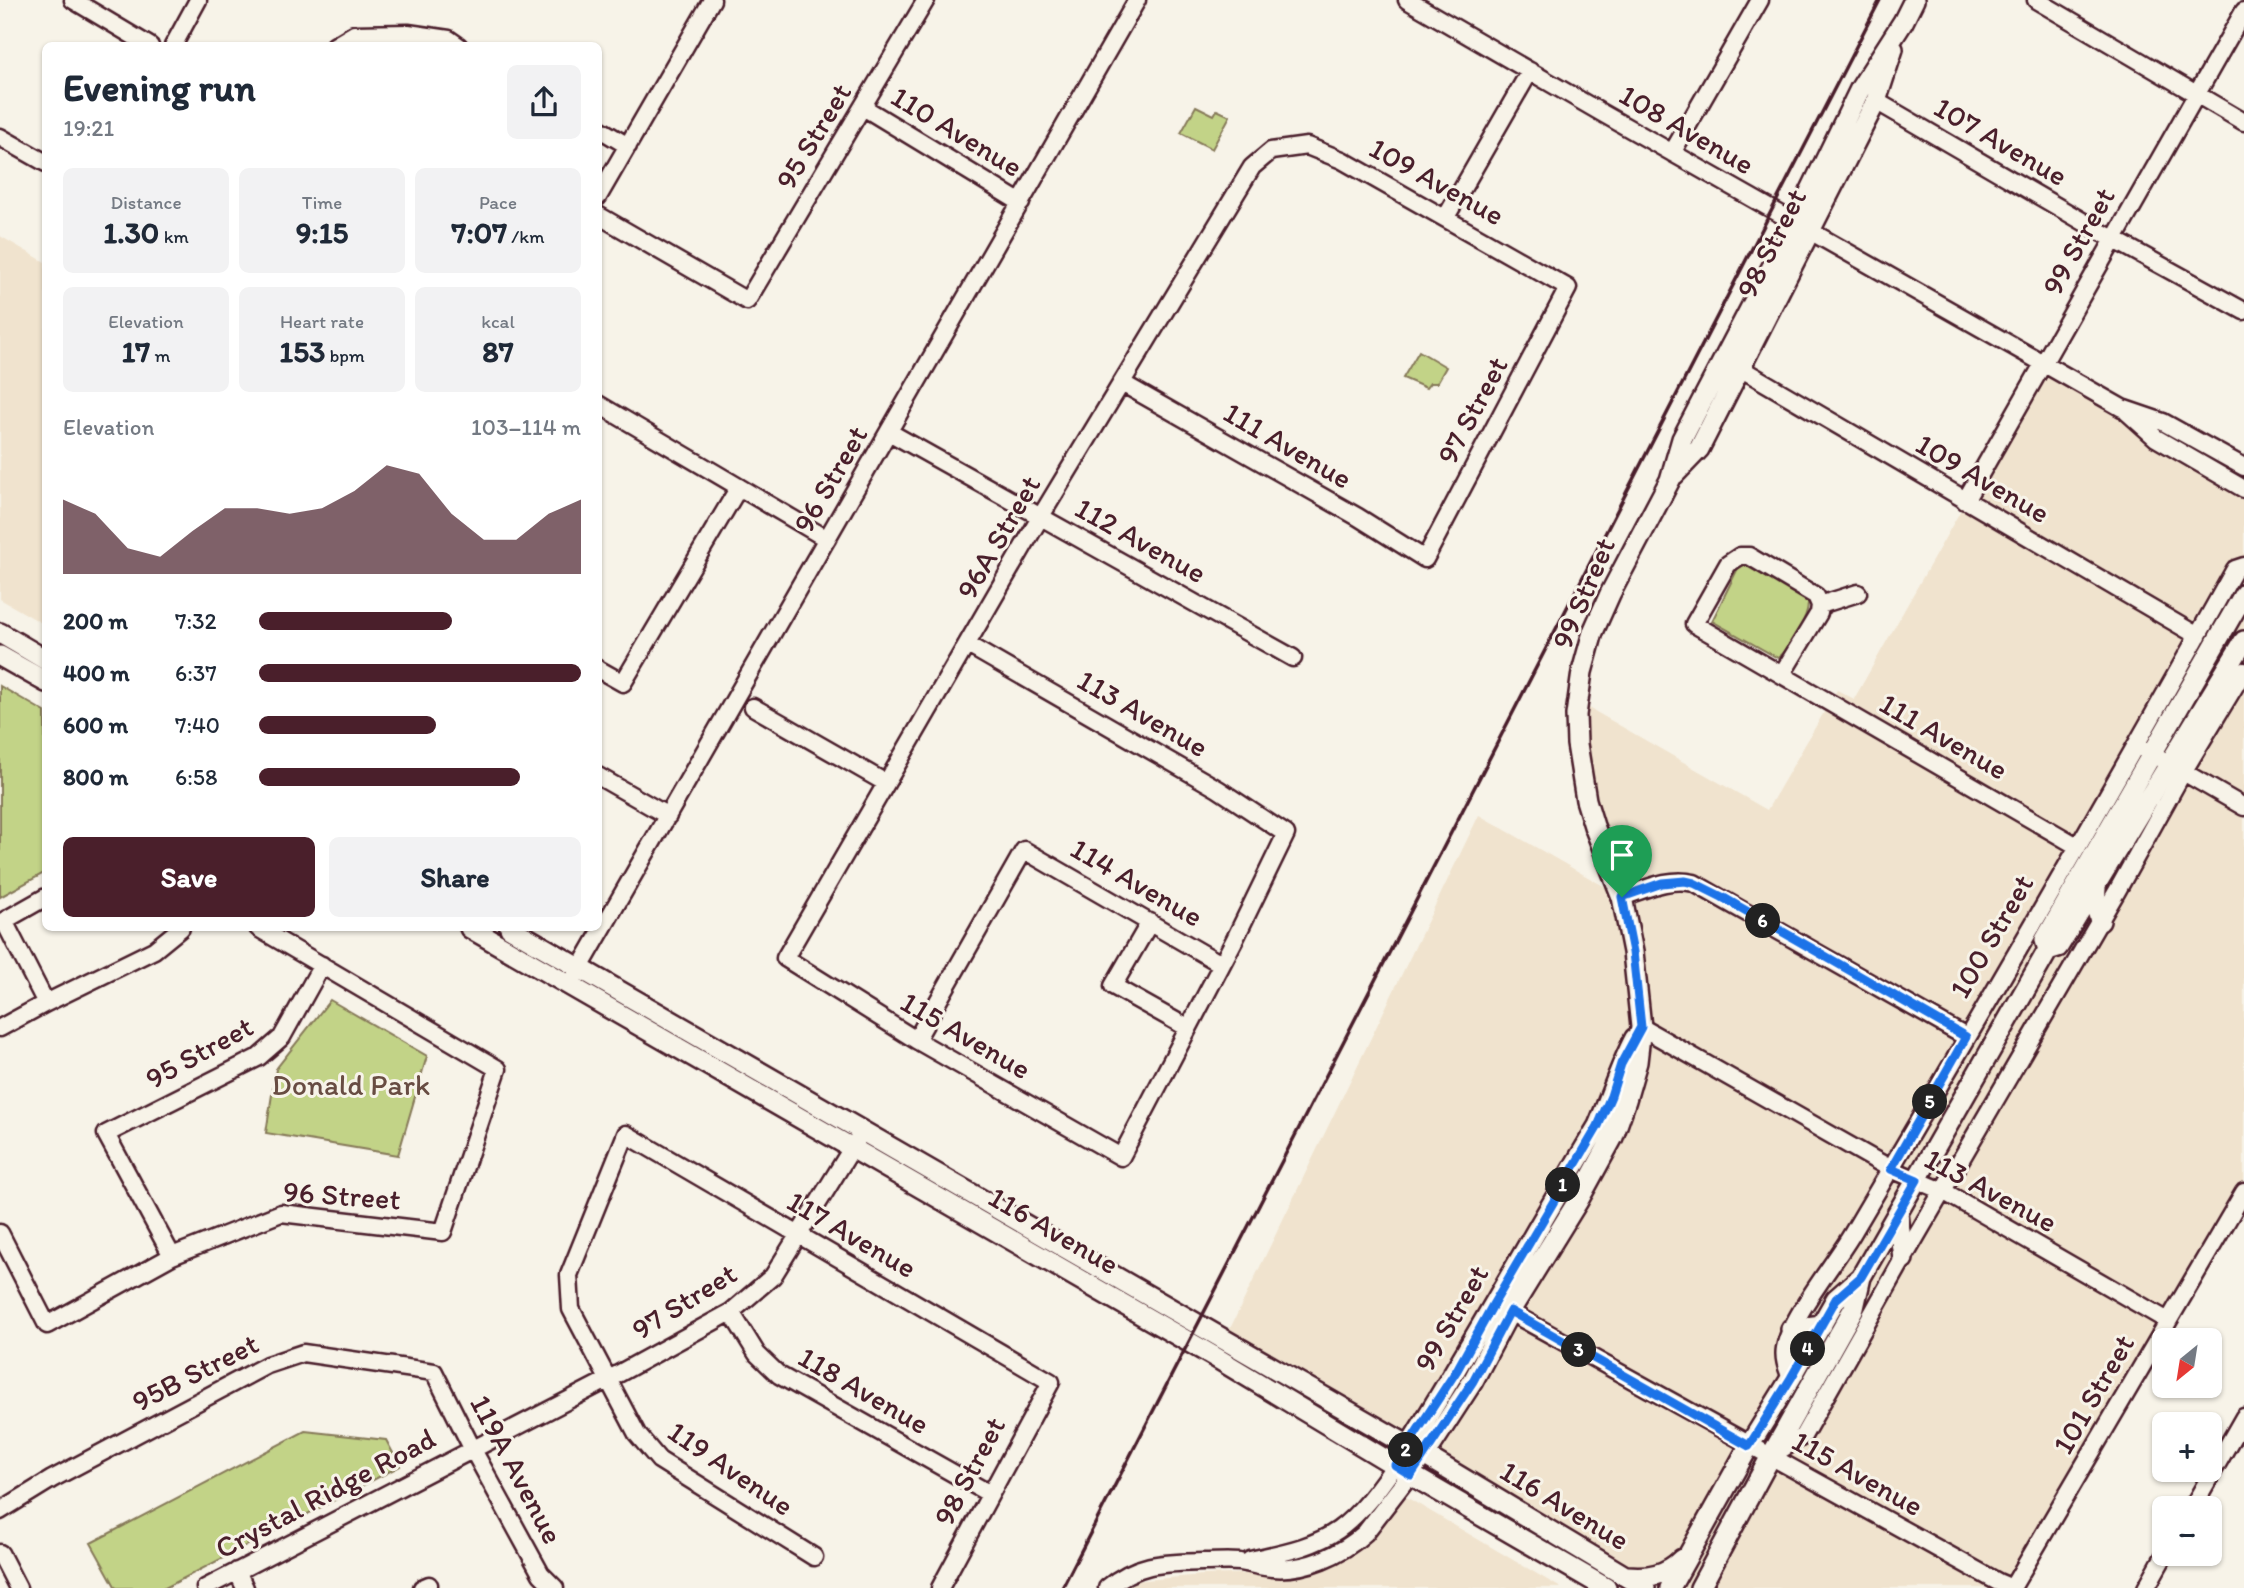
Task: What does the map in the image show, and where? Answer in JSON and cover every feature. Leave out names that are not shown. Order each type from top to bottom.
[{"type":"main road","name":"98 Street","points":[[1803,227],[1860,89],[1914,0]]},
{"type":"main road","name":"98 Street","points":[[1731,364],[1803,227],[1876,101],[1903,22]]},
{"type":"main road","name":"99 Street","points":[[1417,1451],[1473,1381],[1502,1307],[1578,1201],[1613,1138],[1633,1080],[1641,1027],[1633,952],[1622,897],[1586,800],[1577,744],[1577,701],[1581,672],[1601,613],[1670,480],[1682,439],[1731,364]]},
{"type":"main road","name":"100 Street","points":[[1700,1588],[1770,1456],[1854,1308],[1861,1277],[2048,950],[2046,940],[2144,750],[2244,594]]},
{"type":"main road","points":[[0,633],[42,658]]},
{"type":"main road","name":"100 Street","points":[[2048,950],[2058,947],[2176,769],[2244,641]]},
{"type":"main road","points":[[0,656],[42,680]]},
{"type":"main road","points":[[2096,887],[2095,902],[2100,920]]},
{"type":"main road","name":"116 Avenue","points":[[475,931],[569,985],[1225,1339],[1645,1588]]},
{"type":"main road","name":"116 Avenue","points":[[515,931],[580,967],[1215,1357],[1606,1588]]},
{"type":"main road","points":[[1898,1213],[1903,1259]]},
{"type":"main road","name":"100 Street","points":[[1670,1588],[1749,1446],[1836,1299],[1861,1277]]},
{"type":"main road","points":[[1791,1329],[1822,1325]]},
{"type":"main road","points":[[1215,1357],[1225,1339]]},
{"type":"main road","points":[[1625,1576],[1643,1578],[1668,1571],[1693,1548]]},
{"type":"main road","points":[[1574,1569],[1593,1588]]},
{"type":"street","points":[[73,0],[142,42]]},
{"type":"street","points":[[175,42],[198,0]]},
{"type":"street","points":[[602,190],[712,0]]},
{"type":"street","name":"95 Street","points":[[602,217],[747,301],[926,0]]},
{"type":"street","name":"96 Street","points":[[602,929],[1137,0]]},
{"type":"street","name":"108 Avenue","points":[[1407,0],[2122,408],[2163,422],[2244,467]]},
{"type":"street","points":[[1672,153],[1760,0]]},
{"type":"street","points":[[2036,0],[2244,122]]},
{"type":"street","name":"99 Street","points":[[1965,501],[2244,11]]},
{"type":"street","points":[[339,42],[355,34],[408,33],[449,39],[453,42]]},
{"type":"street","points":[[1446,217],[1530,71]]},
{"type":"street","name":"107 Avenue","points":[[1876,101],[2113,239],[2244,311]]},
{"type":"street","name":"110 Avenue","points":[[863,107],[1021,203]]},
{"type":"street","points":[[602,130],[628,146]]},
{"type":"street","points":[[0,137],[42,161]]},
{"type":"street","name":"109 Avenue","points":[[1271,151],[1307,146],[1342,160],[1568,288]]},
{"type":"street","name":"96A Street","points":[[785,958],[1041,516],[1252,167],[1271,151]]},
{"type":"street","name":"97 Street","points":[[1425,559],[1568,288]]},
{"type":"street","name":"109 Avenue","points":[[1731,364],[2198,636]]},
{"type":"street","name":"111 Avenue","points":[[1122,383],[1346,510],[1425,559]]},
{"type":"street","points":[[602,406],[827,539]]},
{"type":"street","name":"108 Avenue","points":[[2122,408],[2156,438],[2244,489]]},
{"type":"street","name":"112 Avenue","points":[[889,432],[1293,658]]},
{"type":"street","points":[[602,671],[623,683],[739,487]]},
{"type":"street","name":"111 Avenue","points":[[1820,605],[1816,596],[1749,556],[1740,556],[1728,564],[1694,624],[2077,846]]},
{"type":"street","name":"100 Street","points":[[1791,1378],[1785,1361],[1785,1348],[1791,1329],[1849,1240],[2077,846],[2144,750],[2198,636],[2235,569],[2244,566]]},
{"type":"street","points":[[1782,674],[1819,613],[1820,605],[1857,593]]},
{"type":"street","name":"113 Avenue","points":[[968,645],[1218,789],[1286,834],[1222,964]]},
{"type":"street","name":"100 Street","points":[[1770,1456],[1803,1436],[2100,920],[2176,769],[2244,671]]},
{"type":"street","points":[[753,707],[886,783]]},
{"type":"street","points":[[2144,750],[2244,807]]},
{"type":"street","points":[[602,778],[668,816]]},
{"type":"street","name":"114 Avenue","points":[[916,1040],[1024,850],[1222,964]]},
{"type":"street","points":[[1622,897],[1662,883],[1694,883],[1966,1037]]},
{"type":"street","points":[[42,899],[2,922],[47,1003]]},
{"type":"street","points":[[1150,922],[1113,986],[1188,1028],[1222,964]]},
{"type":"street","points":[[0,1028],[154,950],[177,931]]},
{"type":"street","points":[[263,931],[323,965]]},
{"type":"street","name":"96 Street","points":[[569,985],[601,931]]},
{"type":"street","name":"115 Avenue","points":[[785,958],[916,1040],[1121,1157],[1188,1028]]},
{"type":"street","name":"95 Street","points":[[172,1256],[106,1134],[259,1056],[282,1037],[323,965]]},
{"type":"street","name":"96 Street","points":[[0,1233],[47,1325],[172,1256],[281,1213],[443,1232],[498,1069],[323,965]]},
{"type":"street","name":"113 Avenue","points":[[1641,1027],[1891,1169],[1943,1191],[2168,1321]]},
{"type":"street","name":"117 Avenue","points":[[609,1378],[571,1309],[569,1275],[626,1135],[1051,1382]]},
{"type":"street","name":"97 Street","points":[[472,1448],[731,1312],[773,1276],[857,1139]]},
{"type":"street","name":"101 Street","points":[[2012,1588],[2244,1192]]},
{"type":"street","name":"115 Avenue","points":[[1502,1307],[1749,1446],[1998,1583],[2012,1588]]},
{"type":"street","name":"118 Avenue","points":[[731,1312],[757,1354],[779,1375],[990,1494]]},
{"type":"street","name":"95B Street","points":[[0,1511],[52,1479],[267,1364],[303,1353],[434,1372]]},
{"type":"street","name":"119A Avenue","points":[[434,1372],[541,1574],[555,1588]]},
{"type":"street","name":"119 Avenue","points":[[609,1378],[637,1434],[659,1460],[814,1557]]},
{"type":"street","name":"98 Street","points":[[940,1588],[1051,1382]]},
{"type":"street","points":[[2199,1496],[2244,1417]]},
{"type":"street","name":"Crystal Ridge Road","points":[[205,1588],[472,1448]]},
{"type":"street","name":"99 Street","points":[[1107,1588],[1125,1574],[1150,1565],[1239,1562],[1284,1553],[1336,1531],[1403,1470],[1417,1451]]},
{"type":"street","points":[[0,1553],[18,1588]]},
{"type":"street","points":[[2146,1588],[2158,1566]]},
{"type":"street","points":[[237,1571],[245,1588]]},
{"type":"shaded area","points":[[0,236],[42,260],[42,623],[0,599]]},
{"type":"shaded area","points":[[2044,363],[2244,489],[2244,1192],[2164,1328],[2152,1328],[2152,1349],[2012,1588],[1645,1588],[1225,1339],[1479,815],[1621,896],[1594,826],[1577,701],[1767,810],[1837,690],[1854,699]]},
{"type":"shaded area","points":[[1406,1497],[1561,1588],[1129,1588],[1134,1581],[1203,1575],[1321,1571],[1367,1545],[1391,1512]]},
{"type":"green space","points":[[1196,106],[1214,115],[1217,110],[1230,116],[1212,149],[1181,133]]},
{"type":"green space","points":[[1419,351],[1446,367],[1437,383],[1430,383],[1426,388],[1403,378]]},
{"type":"green space","points":[[1743,564],[1808,602],[1798,632],[1778,658],[1712,621],[1739,566]]},
{"type":"green space","points":[[0,686],[42,710],[42,874],[0,897]]},
{"type":"green space","name":"Donald Park","points":[[330,1000],[427,1056],[398,1155],[266,1133],[276,1069]]},
{"type":"green space","points":[[305,1431],[386,1440],[400,1466],[165,1588],[116,1588],[91,1543]]},
{"type":"railway","points":[[1062,1588],[1880,0]]},
{"type":"route","points":[[1662,883],[1694,883],[1966,1037],[1891,1169],[1917,1180],[1861,1277],[1836,1299],[1749,1446],[1510,1311],[1473,1381],[1411,1475],[1395,1465],[1457,1370],[1598,1126],[1621,1064],[1641,1027],[1633,952],[1622,897],[1662,883]]}]
